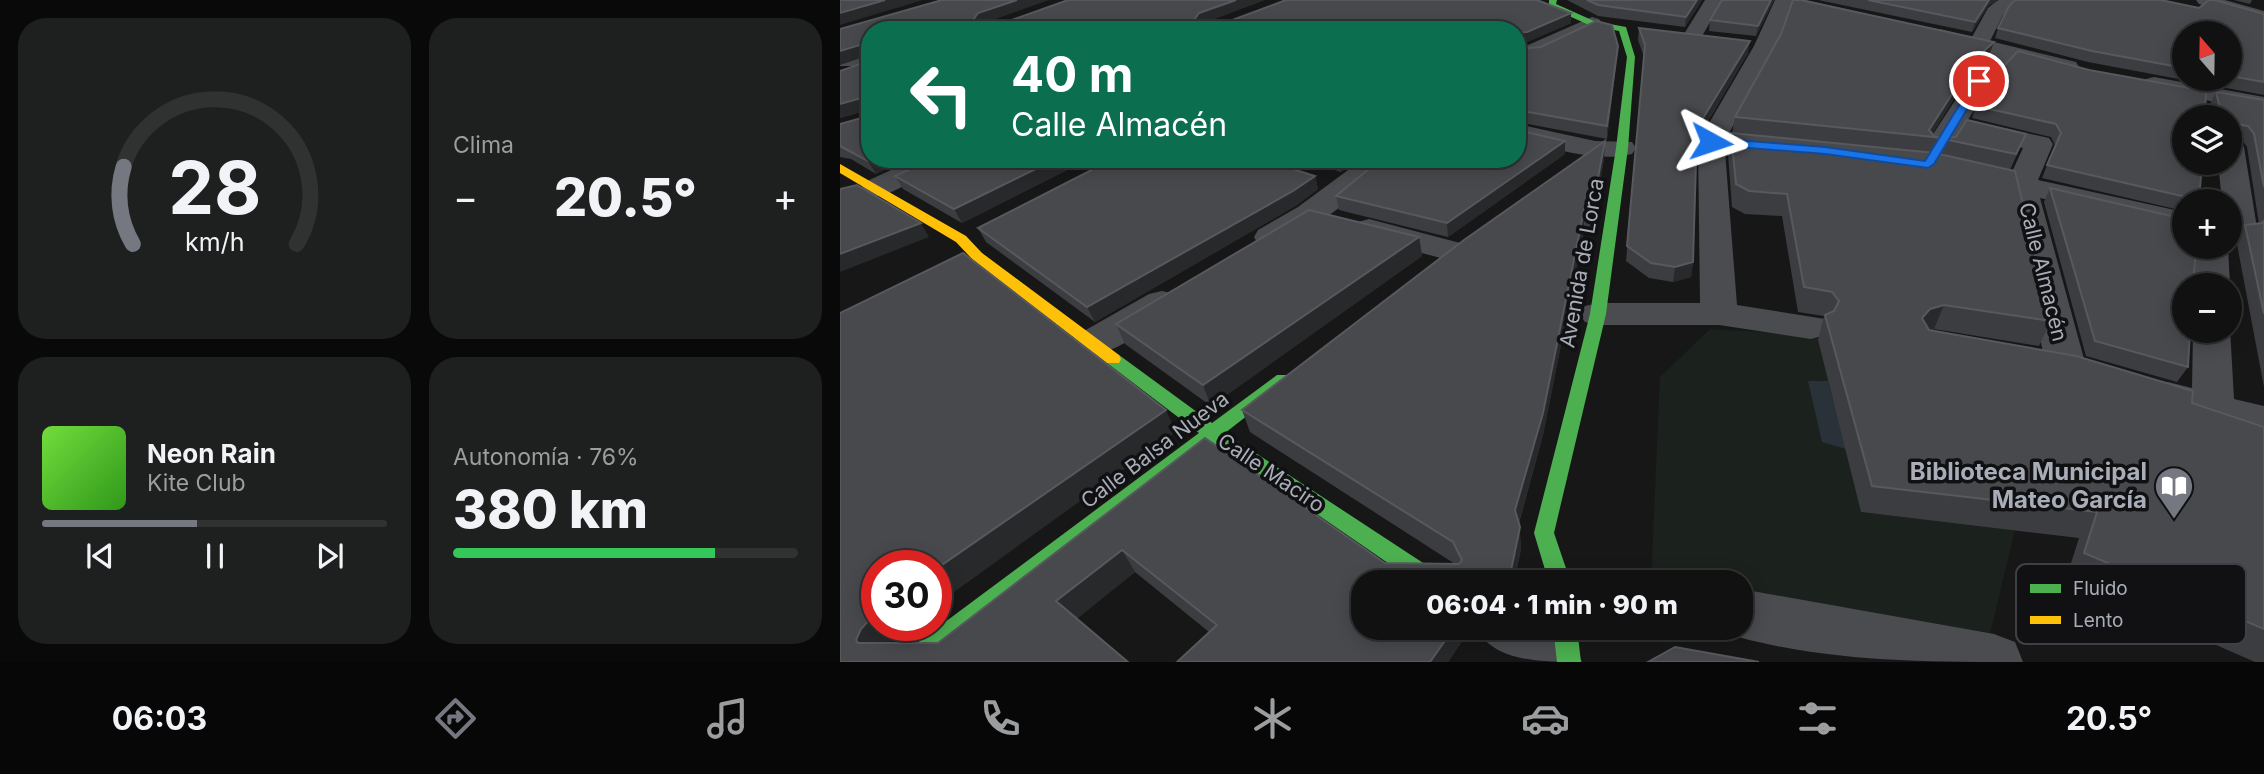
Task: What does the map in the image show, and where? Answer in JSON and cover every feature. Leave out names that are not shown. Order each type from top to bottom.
[{"type":"street","points":[[1714,0],[1684,38],[1715,41]]},
{"type":"street","points":[[1719,314],[1711,142],[1753,45],[1784,0],[1862,18]]},
{"type":"street","points":[[1981,0],[2007,2]]},
{"type":"street","points":[[1547,2],[1592,23],[1650,33]]},
{"type":"street","points":[[1979,43],[1995,12],[2007,2]]},
{"type":"street","points":[[2195,7],[2264,17]]},
{"type":"street","points":[[1526,51],[1592,23]]},
{"type":"street","name":"Avenida de Lorca","points":[[1563,570],[1544,533],[1598,314],[1622,148],[1630,57],[1623,29]]},
{"type":"street","points":[[1914,29],[1979,43],[2085,72]]},
{"type":"street","points":[[2009,51],[1979,81],[1953,124],[1922,164],[2172,219]]},
{"type":"street","points":[[840,60],[861,61]]},
{"type":"street","points":[[840,75],[861,65]]},
{"type":"street","points":[[2133,80],[2264,104]]},
{"type":"street","name":"Calle Almacén","points":[[1953,124],[2039,144],[2021,184],[2047,363],[2213,411]]},
{"type":"street","points":[[1526,134],[1595,149],[1622,148]]},
{"type":"street","points":[[1711,142],[1812,150]]},
{"type":"street","points":[[1573,165],[1595,149]]},
{"type":"street","name":"Calle Maciro","points":[[840,168],[969,247],[1091,344],[1212,433],[1416,570]]},
{"type":"street","points":[[840,195],[872,186],[917,168]]},
{"type":"street","points":[[1240,255],[1309,214],[1369,168]]},
{"type":"street","points":[[1308,174],[1345,185]]},
{"type":"street","points":[[2235,175],[2245,230]]},
{"type":"street","points":[[1309,214],[1449,254]]},
{"type":"street","points":[[1091,344],[1194,282]]},
{"type":"street","points":[[1598,314],[1719,314],[1811,327]]},
{"type":"street","points":[[2212,343],[2213,411],[2264,422]]},
{"type":"street","name":"Calle Balsa Nueva","points":[[910,662],[1299,367]]},
{"type":"street","points":[[1753,616],[1994,662]]},
{"type":"street","points":[[1521,640],[1553,662]]},
{"type":"street","points":[[1566,640],[1569,662]]},
{"type":"shaded area","points":[[1710,329],[1817,335],[1861,512],[2015,530],[1990,634],[1753,598],[1753,570],[1652,570],[1660,377]]},
{"type":"shaded area","points":[[1808,381],[1828,381],[1846,449],[1822,442]]},
{"type":"building","points":[[840,0],[885,0],[840,13]]},
{"type":"building","points":[[942,0],[1017,0],[978,13],[973,20],[990,21],[868,21]]},
{"type":"building","points":[[1068,0],[1236,0],[1199,13],[1194,20],[1009,21]]},
{"type":"building","points":[[1286,0],[1537,0],[1571,13],[1527,32],[1526,21],[1230,21]]},
{"type":"building","points":[[1587,0],[1697,0],[1686,17],[1598,5]]},
{"type":"building","points":[[1722,0],[1771,0],[1758,26],[1710,20]]},
{"type":"building","points":[[1793,0],[1994,42],[1974,60],[1929,130],[1935,137],[1956,137],[1967,120],[2026,134],[2016,154],[1934,137],[1735,117],[1781,34]]},
{"type":"building","points":[[1868,0],[1989,0],[1975,22]]},
{"type":"building","points":[[2015,0],[2161,0],[2199,8],[2209,0],[2215,0],[2264,14],[2264,82],[2242,78],[2242,21],[2172,21],[2172,66],[2092,51],[1998,28]]},
{"type":"building","points":[[1596,21],[1612,25],[1618,46],[1607,126],[1526,112],[1526,48],[1541,47]]},
{"type":"building","points":[[861,23],[861,45],[840,51],[840,29]]},
{"type":"building","points":[[1639,28],[1750,41],[1697,128],[1693,262],[1675,267],[1651,263],[1627,246],[1645,45]]},
{"type":"building","points":[[2018,51],[2089,70],[2172,85],[2172,91],[2206,91],[2205,105],[2172,105],[2172,175],[2201,175],[2200,189],[2172,189],[2172,194],[2047,165],[2061,133],[2056,124],[1976,106],[1995,75]]},
{"type":"building","points":[[861,64],[861,98],[840,104],[840,71]]},
{"type":"building","points":[[2216,92],[2264,100],[2264,187],[2254,134],[2248,126],[2242,125],[2242,105],[2219,105]]},
{"type":"building","points":[[861,118],[861,157],[840,146],[840,124]]},
{"type":"building","points":[[1526,132],[1565,141],[1447,223],[1336,196],[1370,168],[1526,168]]},
{"type":"building","points":[[1731,133],[1935,153],[2015,171],[2051,321],[1944,305],[1930,309],[1922,318],[1929,330],[2076,356],[2193,391],[2192,403],[2264,427],[2264,629],[2246,621],[2246,564],[2110,564],[2084,553],[2097,512],[1872,486],[1825,315],[1834,311],[1839,301],[1832,292],[1804,287],[1787,194],[1749,191],[1736,184]]},
{"type":"building","points":[[1605,141],[1591,215],[1584,210],[1543,413],[1515,510],[1520,527],[1511,570],[1351,570],[1351,640],[1446,640],[1430,662],[1177,662],[1217,625],[1122,550],[1056,601],[1128,662],[840,662],[840,313],[963,253],[1166,410],[952,558],[952,550],[861,550],[861,629],[856,640],[858,643],[938,643],[952,641],[952,632],[1205,438],[1385,563],[1459,564],[1462,560],[1453,542],[1242,410],[1464,240]]},
{"type":"building","points":[[912,168],[1038,168],[954,209],[895,176]]},
{"type":"building","points":[[1095,168],[1290,168],[1315,176],[1087,307],[978,228]]},
{"type":"building","points":[[857,185],[921,223],[840,254],[840,189]]},
{"type":"building","points":[[2050,188],[2172,216],[2172,259],[2195,259],[2194,273],[2172,273],[2172,343],[2189,343],[2188,367],[2095,341]]},
{"type":"building","points":[[1309,210],[1419,237],[1203,385],[1116,324]]},
{"type":"building","points":[[2264,221],[2264,314],[2245,225]]},
{"type":"building","points":[[1675,647],[1759,662],[1648,662]]},
{"type":"traffic: fast","points":[[1553,0],[1552,5],[1592,23],[1623,29],[1631,57],[1622,148],[1598,314],[1544,533],[1556,570]]},
{"type":"traffic: fast","points":[[1113,359],[1212,433],[1416,570]]},
{"type":"traffic: fast","points":[[910,662],[1283,379]]},
{"type":"traffic: fast","points":[[1566,640],[1569,662]]},
{"type":"traffic: slow","points":[[840,168],[961,239],[977,256],[1113,359]]},
{"type":"place","name":"Biblioteca Municipal Mateo García","points":[[2174,520]]},
{"type":"route","points":[[1711,142],[1825,151],[1928,164],[1979,81]]}]
